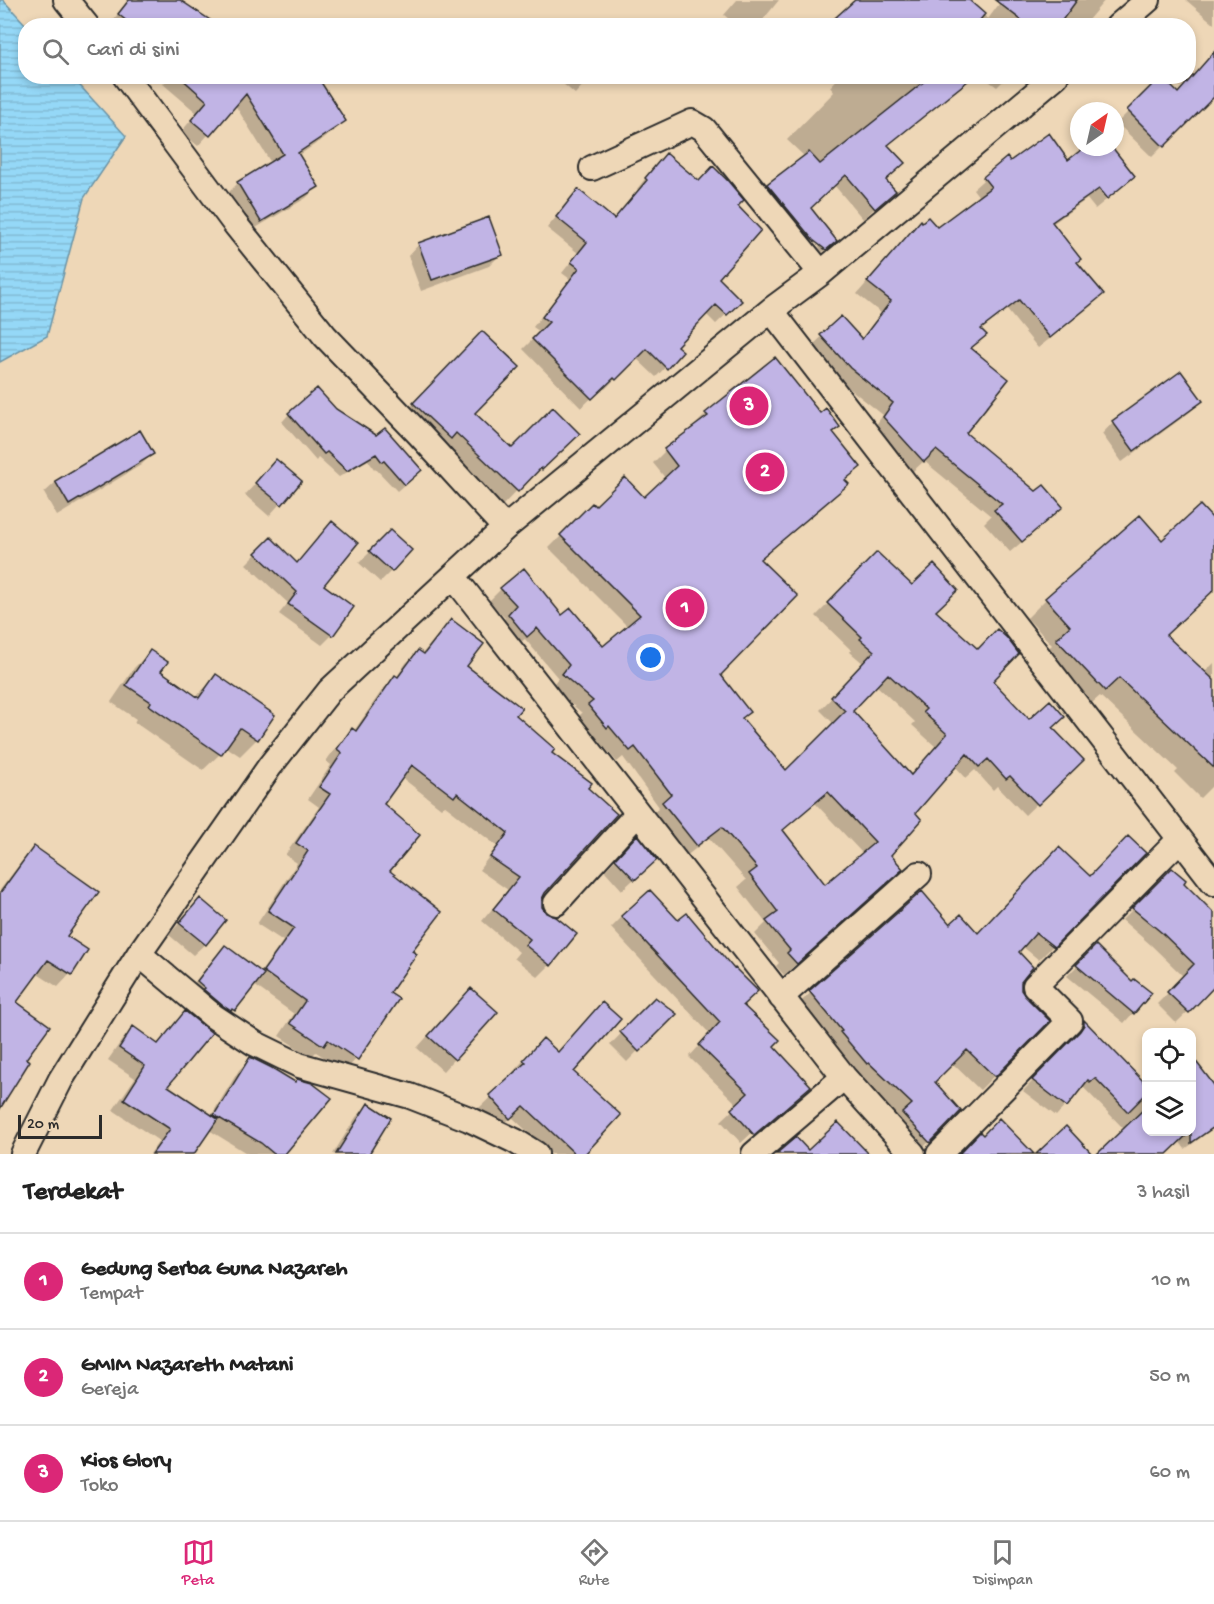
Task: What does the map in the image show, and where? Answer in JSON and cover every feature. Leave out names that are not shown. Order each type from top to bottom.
[{"type":"street","points":[[66,0],[81,18]]},
{"type":"street","points":[[1127,18],[1148,0]]},
{"type":"street","points":[[131,84],[235,224],[325,336],[505,528]]},
{"type":"street","points":[[22,1154],[61,1079],[139,954],[270,766],[330,690],[505,528],[771,310],[820,273],[1046,84]]},
{"type":"street","points":[[592,168],[692,122],[698,124],[820,273]]},
{"type":"street","points":[[771,310],[1214,883]]},
{"type":"street","points":[[453,576],[843,1077],[913,1154]]},
{"type":"street","points":[[556,903],[638,813]]},
{"type":"street","points":[[939,1154],[1070,1021],[1035,986],[1180,839]]},
{"type":"street","points":[[781,997],[919,874]]},
{"type":"street","points":[[139,954],[213,1016],[254,1043],[299,1065],[376,1086],[469,1119],[506,1136],[536,1154]]},
{"type":"street","points":[[754,1154],[843,1077]]},
{"type":"water","points":[[0,0],[3,0],[20,18],[18,84],[78,84],[126,136],[84,198],[47,336],[0,362]]},
{"type":"building","points":[[129,0],[180,0],[207,18],[123,18],[118,14]]},
{"type":"building","points":[[855,0],[969,0],[985,14],[982,18],[835,18]]},
{"type":"building","points":[[995,0],[1077,0],[1064,18],[1019,18]]},
{"type":"building","points":[[1214,52],[1214,97],[1164,147],[1127,110],[1153,84],[1169,84],[1178,93],[1186,84],[1196,84],[1196,72]]},
{"type":"building","points":[[188,84],[322,84],[346,121],[298,153],[319,187],[261,222],[237,182],[283,154],[246,94],[210,136],[191,120],[207,101]]},
{"type":"building","points":[[921,84],[964,84],[888,145],[905,163],[886,180],[896,191],[875,209],[846,175],[811,208],[837,241],[826,250],[813,240],[767,184],[809,152],[820,164]]},
{"type":"building","points":[[1049,133],[1068,160],[1073,156],[1119,156],[1135,176],[1107,199],[1099,189],[1052,222],[1081,259],[1077,262],[1104,294],[1050,338],[1019,300],[981,329],[987,335],[971,348],[1009,379],[966,433],[1036,491],[1044,485],[1063,507],[1022,542],[994,510],[1002,504],[936,450],[924,462],[883,417],[893,403],[850,368],[820,335],[841,316],[862,339],[891,301],[867,282],[921,220],[922,222],[928,217],[937,227],[991,187],[983,177],[1007,157],[1010,161]]},
{"type":"building","points":[[666,153],[699,181],[713,166],[744,200],[738,206],[761,230],[719,278],[742,301],[727,315],[716,305],[677,346],[683,351],[667,369],[647,349],[616,380],[614,378],[592,399],[532,339],[549,322],[542,317],[579,268],[571,262],[587,242],[556,217],[578,189],[614,219]]},
{"type":"building","points":[[489,217],[503,255],[432,280],[418,243]]},
{"type":"building","points":[[482,331],[520,367],[475,413],[512,448],[553,407],[580,434],[542,470],[541,468],[518,492],[456,433],[451,439],[413,403]]},
{"type":"building","points":[[775,357],[820,413],[826,408],[840,427],[833,432],[861,467],[845,480],[849,484],[760,559],[798,596],[721,675],[750,712],[742,718],[786,770],[845,711],[831,697],[874,651],[827,603],[877,552],[912,585],[934,564],[958,590],[936,611],[978,649],[997,629],[1007,638],[1019,654],[993,681],[1029,719],[1050,700],[1065,717],[1053,728],[1084,760],[1038,805],[1010,776],[1006,779],[988,759],[979,767],[967,754],[916,813],[922,820],[891,855],[903,869],[797,964],[787,953],[790,950],[766,921],[778,912],[749,874],[757,868],[722,827],[697,846],[662,802],[671,794],[635,747],[630,751],[609,726],[607,728],[588,705],[593,701],[562,674],[569,665],[537,628],[527,637],[508,614],[516,605],[500,588],[524,568],[562,615],[571,608],[603,646],[640,615],[560,535],[592,503],[595,506],[625,477],[644,497],[677,466],[664,449],[708,416],[705,413]],"holes":[[[888,674],[926,709],[923,712],[947,734],[911,775],[853,711]],[[828,792],[875,842],[825,884],[783,830]]]},
{"type":"building","points":[[1181,371],[1203,401],[1134,451],[1112,421]]},
{"type":"building","points":[[317,388],[336,409],[376,435],[385,428],[422,470],[405,485],[376,454],[347,471],[327,452],[324,454],[288,413]]},
{"type":"building","points":[[140,430],[154,454],[69,505],[55,481]]},
{"type":"building","points":[[276,459],[302,481],[282,505],[255,483]]},
{"type":"building","points":[[1200,505],[1214,520],[1214,590],[1166,635],[1214,680],[1214,768],[1119,678],[1105,691],[1056,639],[1070,626],[1045,598],[1140,515],[1162,540]]},
{"type":"building","points":[[332,521],[358,543],[324,585],[354,607],[333,636],[288,604],[297,592],[255,553],[271,537],[297,563]]},
{"type":"building","points":[[390,530],[412,550],[392,572],[369,551]]},
{"type":"building","points":[[451,619],[484,644],[467,666],[522,708],[516,715],[555,749],[552,753],[592,783],[588,788],[617,814],[542,899],[542,907],[546,913],[556,917],[577,934],[551,966],[525,945],[530,939],[493,909],[519,877],[490,857],[508,833],[457,793],[454,797],[412,765],[384,804],[420,835],[390,871],[442,912],[412,951],[417,954],[390,993],[399,999],[358,1060],[328,1040],[324,1046],[290,1023],[305,1001],[263,971],[294,928],[268,911],[308,851],[296,843],[330,794],[319,787],[342,753],[337,749],[352,728],[356,731],[395,675],[398,677],[418,650],[424,654]]},
{"type":"building","points":[[150,650],[168,662],[161,671],[199,698],[216,674],[275,715],[258,740],[240,728],[221,755],[149,705],[151,702],[126,685]]},
{"type":"building","points":[[637,835],[657,860],[635,880],[615,859]]},
{"type":"building","points":[[1128,836],[1146,853],[1054,947],[1036,933],[1019,952],[1033,967],[1021,982],[1021,990],[1050,1021],[995,1077],[967,1050],[935,1082],[961,1111],[930,1143],[902,1113],[912,1104],[869,1063],[867,1064],[809,991],[922,891],[950,924],[961,914],[978,933],[1059,847],[1090,876]]},
{"type":"building","points":[[34,846],[99,892],[67,936],[88,950],[72,975],[48,960],[17,1002],[50,1026],[26,1059],[30,1061],[0,1109],[0,893]]},
{"type":"building","points":[[1172,868],[1186,880],[1184,883],[1214,913],[1214,987],[1189,1013],[1167,992],[1194,964],[1132,908]]},
{"type":"building","points":[[650,890],[678,920],[687,913],[734,969],[758,991],[743,1005],[780,1040],[774,1046],[811,1086],[754,1135],[731,1109],[748,1093],[699,1045],[720,1022],[621,916]]},
{"type":"building","points":[[200,898],[226,920],[206,945],[179,923]]},
{"type":"building","points":[[225,945],[264,974],[235,1011],[222,1005],[197,981]]},
{"type":"building","points":[[1096,945],[1132,981],[1134,979],[1152,993],[1134,1014],[1076,965]]},
{"type":"building","points":[[471,988],[498,1012],[455,1060],[428,1036]]},
{"type":"building","points":[[655,997],[677,1014],[639,1052],[620,1032]]},
{"type":"building","points":[[602,1002],[621,1019],[574,1072],[621,1115],[585,1154],[575,1154],[524,1106],[510,1119],[489,1095],[526,1062],[523,1060],[543,1038],[558,1052]]},
{"type":"building","points":[[185,1011],[212,1033],[168,1086],[218,1119],[194,1154],[152,1154],[170,1129],[124,1099],[145,1066],[119,1048],[133,1026],[158,1044]]},
{"type":"building","points":[[1084,1020],[1142,1080],[1142,1098],[1128,1112],[1095,1078],[1090,1082],[1088,1080],[1067,1107],[1032,1080],[1084,1025]]},
{"type":"building","points":[[250,1057],[295,1082],[297,1079],[312,1083],[332,1098],[285,1154],[274,1154],[261,1143],[214,1115]]},
{"type":"building","points":[[1196,1062],[1214,1085],[1214,1127],[1191,1143],[1191,1136],[1196,1136]]},
{"type":"building","points":[[368,1103],[391,1118],[369,1154],[336,1154]]},
{"type":"building","points":[[1142,1111],[1142,1136],[1186,1136],[1167,1154],[1097,1154]]},
{"type":"building","points":[[999,1118],[1034,1154],[959,1154],[980,1132],[983,1135]]},
{"type":"building","points":[[838,1122],[869,1154],[776,1154],[796,1137],[808,1150]]},
{"type":"building","points":[[1066,1126],[1092,1154],[1036,1154]]},
{"type":"place","name":"Kios Glory","points":[[749,406]]},
{"type":"place","name":"GMIM Nazareth Matani","points":[[765,472]]},
{"type":"place","name":"Gedung Serba Guna Nazareh","points":[[685,608]]}]
